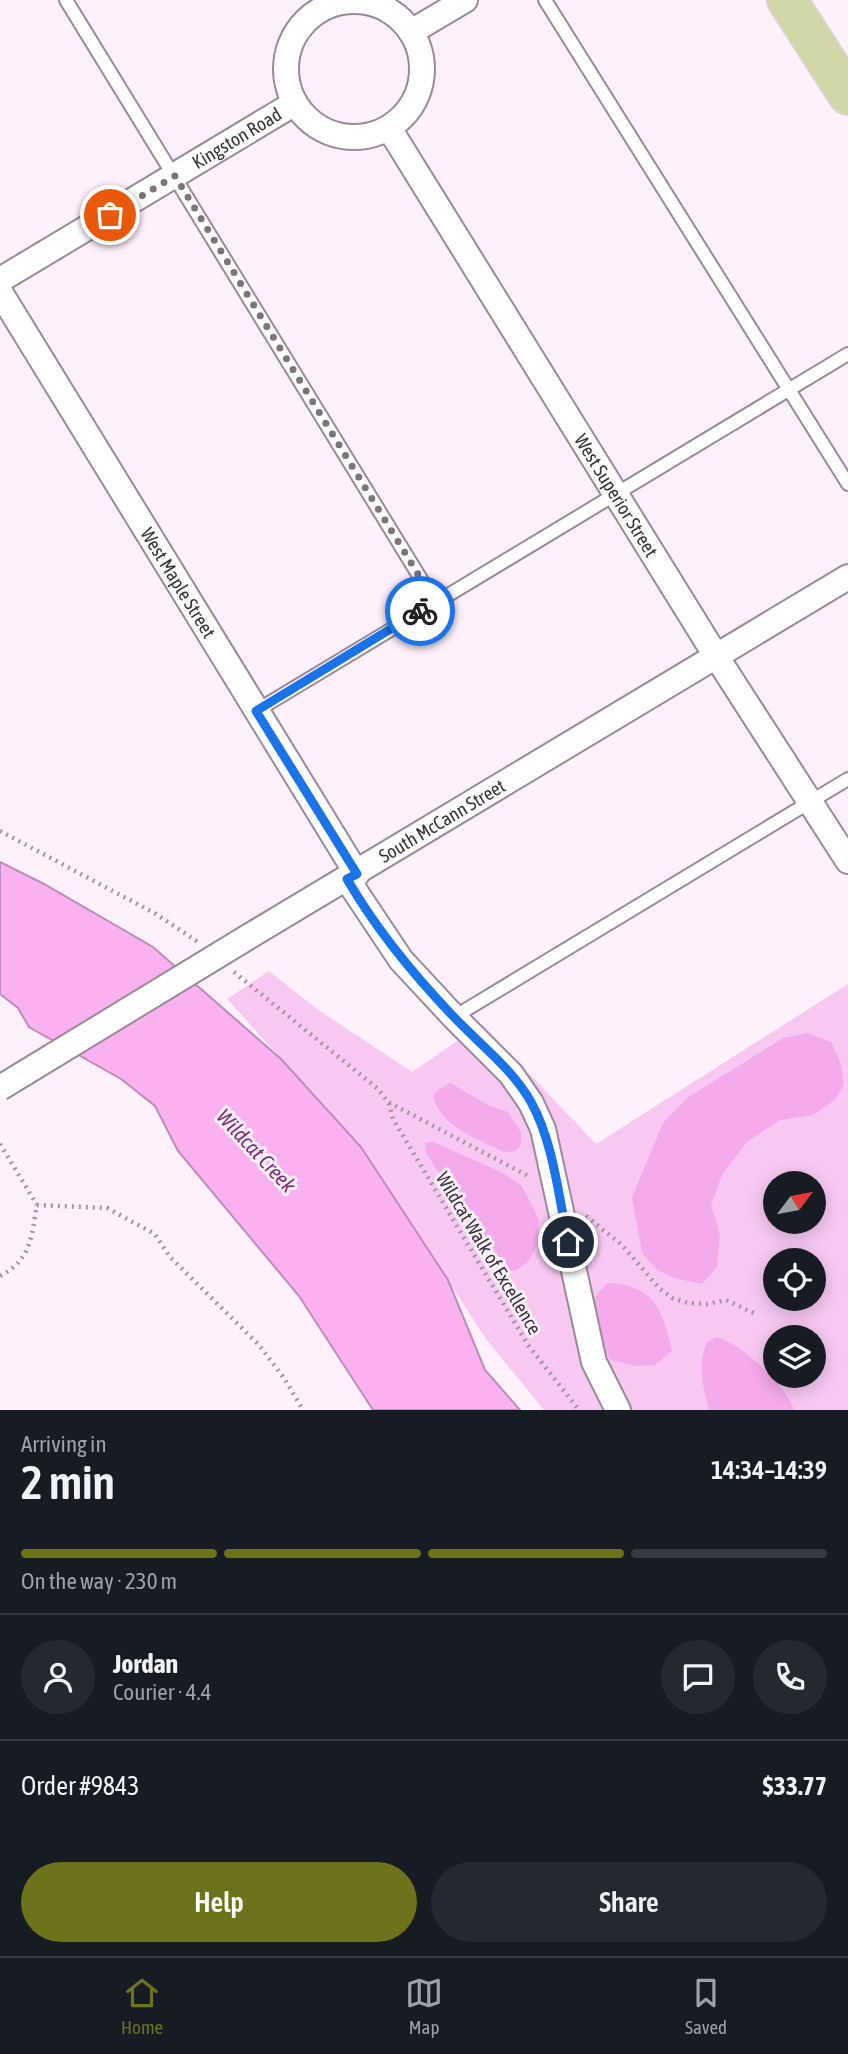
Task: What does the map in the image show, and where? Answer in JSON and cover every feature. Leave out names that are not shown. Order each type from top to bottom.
[{"type":"main road","points":[[787,0],[848,95]]},
{"type":"street","points":[[411,32],[464,0]]},
{"type":"street","points":[[360,1],[379,6],[397,17],[411,32],[419,52],[422,74],[417,95],[406,114],[389,128],[369,136],[347,138],[326,132],[308,120],[295,103],[287,83],[286,61],[292,41],[317,5],[360,1]]},
{"type":"street","name":"Kingston Road","points":[[0,280],[295,103]]},
{"type":"street","name":"West Superior Street","points":[[389,128],[716,656],[848,861]]},
{"type":"street","name":"West Maple Street","points":[[0,292],[256,711],[401,960],[511,1073],[531,1103],[543,1129],[594,1362],[618,1410]]},
{"type":"street","name":"South McCann Street","points":[[0,1088],[848,577]]},
{"type":"lane","points":[[66,0],[435,602]]},
{"type":"lane","points":[[545,0],[848,484]]},
{"type":"lane","points":[[256,711],[848,354]]},
{"type":"lane","points":[[454,1017],[848,779]]},
{"type":"path","name":"Wildcat Walk of Excellence","points":[[388,1102],[393,1119],[528,1345],[579,1410]]},
{"type":"path","points":[[0,1144],[37,1205],[29,1250],[10,1271],[0,1276]]},
{"type":"path","points":[[37,1205],[107,1208],[155,1234],[169,1256],[259,1345],[284,1377],[303,1410]]},
{"type":"shaded area","points":[[269,971],[317,1009],[412,1072],[482,1024],[596,1144],[848,984],[848,1410],[544,1410],[486,1339],[361,1147],[227,999]]},
{"type":"shaded area","points":[[807,1033],[831,1042],[841,1064],[844,1084],[835,1100],[813,1115],[780,1120],[747,1142],[722,1175],[711,1205],[720,1233],[717,1267],[702,1284],[674,1278],[657,1270],[642,1253],[632,1197],[663,1123],[687,1098],[783,1038]]},
{"type":"shaded area","points":[[450,1083],[490,1106],[508,1112],[521,1132],[521,1145],[515,1151],[504,1152],[452,1124],[437,1107],[433,1096]]},
{"type":"shaded area","points":[[433,1142],[501,1172],[521,1185],[539,1220],[537,1245],[528,1262],[515,1271],[500,1271],[488,1257],[426,1152],[425,1143]]},
{"type":"shaded area","points":[[608,1283],[637,1289],[647,1295],[660,1312],[672,1351],[655,1365],[636,1366],[611,1360],[600,1346],[591,1312],[595,1296]]},
{"type":"shaded area","points":[[716,1337],[749,1356],[763,1368],[763,1388],[781,1388],[794,1410],[709,1410],[702,1367],[707,1342]]},
{"type":"water","name":"Wildcat Creek","points":[[0,862],[44,884],[153,947],[281,1059],[361,1147],[448,1280],[485,1370],[520,1410],[373,1410],[299,1296],[178,1151],[155,1106],[121,1079],[29,1027],[18,1008],[0,994]]},
{"type":"way so far","points":[[110,215],[175,176],[435,602],[420,611]]},
{"type":"route","points":[[420,611],[256,711],[357,874],[347,879],[401,960],[511,1073],[531,1103],[543,1129],[568,1242]]}]
